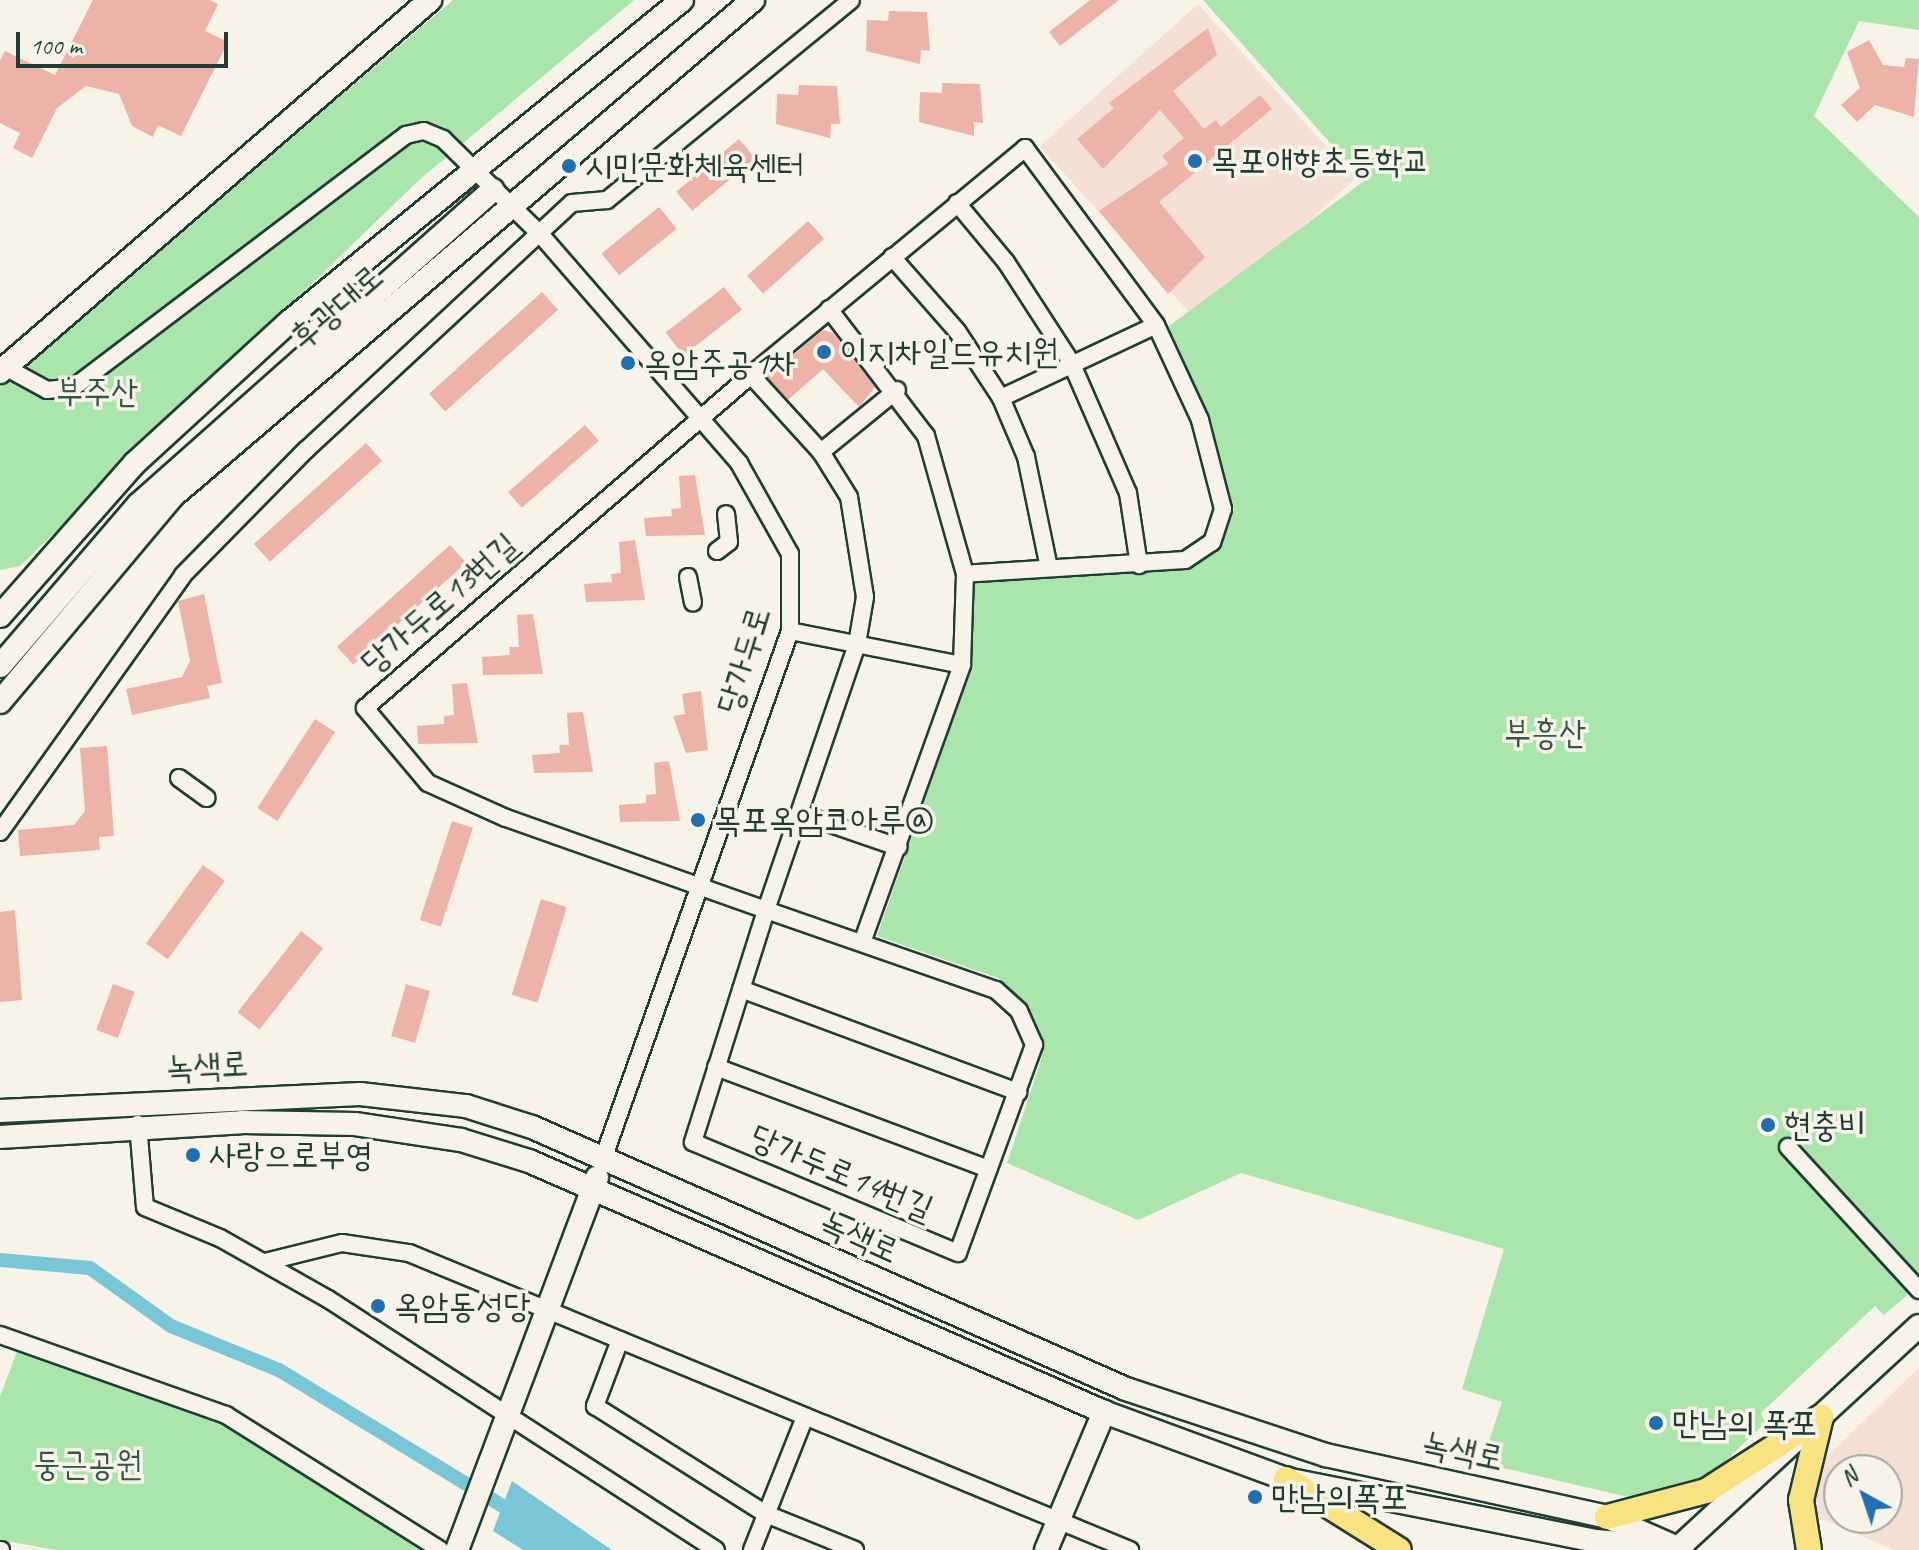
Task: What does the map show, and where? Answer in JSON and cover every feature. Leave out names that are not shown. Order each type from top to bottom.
[{"type":"main road","points":[[1607,1517],[1706,1491],[1821,1417]]},
{"type":"main road","points":[[1809,1550],[1801,1500],[1821,1417]]},
{"type":"main road","points":[[1286,1479],[1399,1550]]},
{"type":"street","points":[[3,370],[430,0]]},
{"type":"street","name":"후광대로","points":[[0,616],[135,463],[289,322],[475,173],[682,0]]},
{"type":"street","name":"후광대로","points":[[0,666],[139,504],[500,198],[753,0]]},
{"type":"street","points":[[0,832],[183,575],[306,450],[572,203],[607,200],[851,0]]},
{"type":"street","name":"당가두로","points":[[3,370],[47,390],[74,387],[406,135],[424,131],[443,139],[541,235],[739,463],[790,554],[790,631],[697,886],[603,1159]]},
{"type":"street","points":[[701,416],[1025,148],[1156,325],[1200,420],[1223,509],[1212,542],[1185,560],[965,574]]},
{"type":"street","name":"후광대로","points":[[0,649],[121,505],[346,305],[475,173]]},
{"type":"street","name":"후광대로","points":[[0,702],[174,495],[500,198]]},
{"type":"street","points":[[957,203],[1006,262],[1071,362],[1128,493],[1139,565]]},
{"type":"street","points":[[892,257],[957,331],[1001,398],[1026,457],[1049,568]]},
{"type":"street","points":[[829,309],[897,390],[941,471],[965,574],[962,665],[862,943]]},
{"type":"street","points":[[1001,398],[1071,362],[1156,325]]},
{"type":"street","points":[[697,886],[766,910],[802,814],[857,644],[865,597],[859,534],[821,452],[751,375]]},
{"type":"street","points":[[821,452],[897,390]]},
{"type":"street","name":"당가두로13번길","points":[[697,886],[428,783],[365,708],[701,416]]},
{"type":"street","points":[[717,551],[729,542],[726,514]]},
{"type":"street","points":[[688,577],[693,603]]},
{"type":"street","points":[[790,631],[962,665]]},
{"type":"street","points":[[179,778],[207,798]]},
{"type":"street","points":[[802,814],[898,847]]},
{"type":"street","name":"당가두로14번길","points":[[766,910],[996,990],[1019,1011],[1034,1045],[958,1253],[693,1142],[766,910]]},
{"type":"street","points":[[741,989],[1018,1092]]},
{"type":"street","name":"당가두로14번길","points":[[716,1067],[989,1169]]},
{"type":"street","name":"녹색로","points":[[0,1111],[360,1094],[466,1106],[603,1159],[1126,1389],[1326,1455],[1607,1517],[1679,1550]]},
{"type":"street","points":[[138,1124],[145,1207],[265,1262],[504,1422],[716,1550]]},
{"type":"street","name":"녹색로","points":[[0,1137],[138,1124],[355,1124],[461,1140],[592,1190],[1104,1412],[1286,1479],[1596,1541],[1679,1550]]},
{"type":"street","points":[[1788,1147],[1919,1290]]},
{"type":"street","points":[[457,1550],[603,1159]]},
{"type":"street","points":[[265,1262],[320,1244],[367,1243],[548,1310],[1130,1550]]},
{"type":"street","points":[[1679,1550],[1919,1326]]},
{"type":"street","points":[[0,1335],[226,1415],[440,1550]]},
{"type":"street","points":[[620,1340],[595,1406],[766,1514],[855,1550]]},
{"type":"street","points":[[1046,1550],[1104,1412]]},
{"type":"street","points":[[752,1550],[805,1417]]},
{"type":"shaded area","name":"목포애향초등학교","points":[[1198,4],[1355,179],[1197,321],[1040,147]]},
{"type":"shaded area","points":[[1919,1367],[1919,1550],[1895,1550],[1857,1534],[1903,1534],[1903,1454],[1830,1454]]},
{"type":"shaded area","points":[[1823,1461],[1823,1520],[1809,1514],[1821,1463]]},
{"type":"green space","name":"부주산","points":[[453,0],[634,0],[418,181],[20,566],[0,570],[0,387]]},
{"type":"green space","name":"부흥산","points":[[1203,0],[1919,0],[1919,30],[1859,21],[1814,116],[1919,217],[1919,1285],[1884,1315],[1875,1306],[1761,1413],[1765,1423],[1711,1475],[1673,1493],[1637,1499],[1482,1463],[1502,1402],[1462,1389],[1504,1249],[1241,1173],[1138,1220],[1007,1163],[1042,1057],[1027,1010],[998,978],[877,936],[971,668],[972,582],[1186,569],[1217,548],[1234,509],[1168,327],[1364,181]]},
{"type":"green space","name":"둥근공원","points":[[19,1346],[208,1416],[420,1550],[56,1550],[0,1540],[0,1397]]},
{"type":"water","points":[[512,1481],[612,1550],[523,1550],[493,1531]]},
{"type":"building","points":[[93,0],[210,0],[218,4],[205,31],[228,42],[181,136],[158,125],[153,137],[132,126],[119,94],[86,86],[57,108],[32,158],[13,148],[20,133],[0,123],[0,61],[5,51],[55,75]]},
{"type":"building","points":[[1090,0],[1119,0],[1060,46],[1049,32]]},
{"type":"building","points":[[889,11],[927,12],[930,51],[921,50],[920,64],[866,51],[867,20],[888,21]]},
{"type":"building","name":"목포애향초등학교","points":[[1208,28],[1217,55],[1173,91],[1204,129],[1216,120],[1221,127],[1260,95],[1272,109],[1159,202],[1205,257],[1168,294],[1099,211],[1168,164],[1162,156],[1184,138],[1160,110],[1103,169],[1077,139],[1114,108],[1109,103]]},
{"type":"building","points":[[1869,40],[1883,65],[1904,67],[1906,58],[1919,59],[1914,117],[1875,105],[1857,122],[1841,105],[1860,88],[1847,52]]},
{"type":"building","points":[[942,83],[980,84],[983,123],[974,122],[974,136],[919,122],[920,92],[942,93]]},
{"type":"building","points":[[799,85],[837,86],[840,124],[831,124],[830,138],[776,124],[777,94],[798,95]]},
{"type":"building","points":[[739,139],[755,158],[692,211],[676,192]]},
{"type":"building","points":[[659,207],[677,229],[619,275],[601,254]]},
{"type":"building","points":[[808,221],[824,239],[763,294],[747,276]]},
{"type":"building","points":[[724,287],[742,310],[684,355],[666,333]]},
{"type":"building","points":[[542,292],[558,310],[445,412],[429,394]]},
{"type":"building","name":"이지차일드유치원","points":[[823,330],[833,333],[875,387],[859,407],[823,369],[788,400],[767,377]]},
{"type":"building","points":[[585,425],[599,441],[522,508],[508,492]]},
{"type":"building","points":[[366,443],[382,461],[270,562],[254,544]]},
{"type":"building","points":[[695,475],[705,535],[646,536],[644,518],[672,516],[671,509],[681,508],[679,476]]},
{"type":"building","points":[[635,540],[645,600],[586,602],[584,584],[612,582],[611,574],[621,573],[619,542]]},
{"type":"building","points":[[450,545],[466,563],[353,665],[337,647]]},
{"type":"building","points":[[204,594],[222,683],[207,686],[210,698],[132,715],[126,689],[182,677],[190,661],[178,601]]},
{"type":"building","points":[[533,614],[543,674],[483,675],[482,657],[510,655],[509,647],[519,647],[517,615]]},
{"type":"building","points":[[467,683],[478,743],[418,744],[417,726],[444,724],[444,716],[454,715],[452,684]]},
{"type":"building","points":[[701,691],[708,750],[686,753],[673,716],[685,714],[682,694]]},
{"type":"building","points":[[583,712],[593,772],[534,773],[532,755],[560,753],[559,745],[569,745],[567,713]]},
{"type":"building","points":[[315,719],[335,732],[277,821],[257,808]]},
{"type":"building","points":[[107,746],[114,836],[99,837],[100,850],[20,856],[18,830],[74,825],[85,811],[80,748]]},
{"type":"building","points":[[669,761],[680,821],[620,822],[619,805],[646,803],[646,795],[656,794],[654,763]]},
{"type":"building","points":[[452,821],[473,828],[441,927],[420,920]]},
{"type":"building","points":[[203,865],[225,881],[168,959],[146,943]]},
{"type":"building","points":[[541,899],[567,907],[538,1003],[512,995]]},
{"type":"building","points":[[15,910],[22,1000],[0,1002],[0,912]]},
{"type":"building","points":[[301,931],[323,948],[260,1029],[238,1012]]},
{"type":"building","points":[[113,984],[135,992],[118,1038],[96,1030]]},
{"type":"building","points":[[406,984],[430,991],[415,1043],[391,1036]]},
{"type":"waterway","points":[[0,1260],[90,1268],[171,1326],[279,1370],[516,1514]]},
{"type":"place","name":"목포애향초등학교","points":[[1195,161]]},
{"type":"place","name":"시민문화체육센터","points":[[569,166]]},
{"type":"place","name":"이지차일드유치원","points":[[824,352]]},
{"type":"place","name":"옥암주공1차","points":[[628,363]]},
{"type":"place","name":"목포옥암코아루ⓐ","points":[[698,820]]},
{"type":"place","name":"현충비","points":[[1768,1125]]},
{"type":"place","name":"사랑으로부영","points":[[193,1155]]},
{"type":"place","name":"옥암동성당","points":[[378,1306]]},
{"type":"place","name":"만남의 폭포","points":[[1656,1423]]},
{"type":"place","name":"만남의폭포","points":[[1255,1497]]}]
